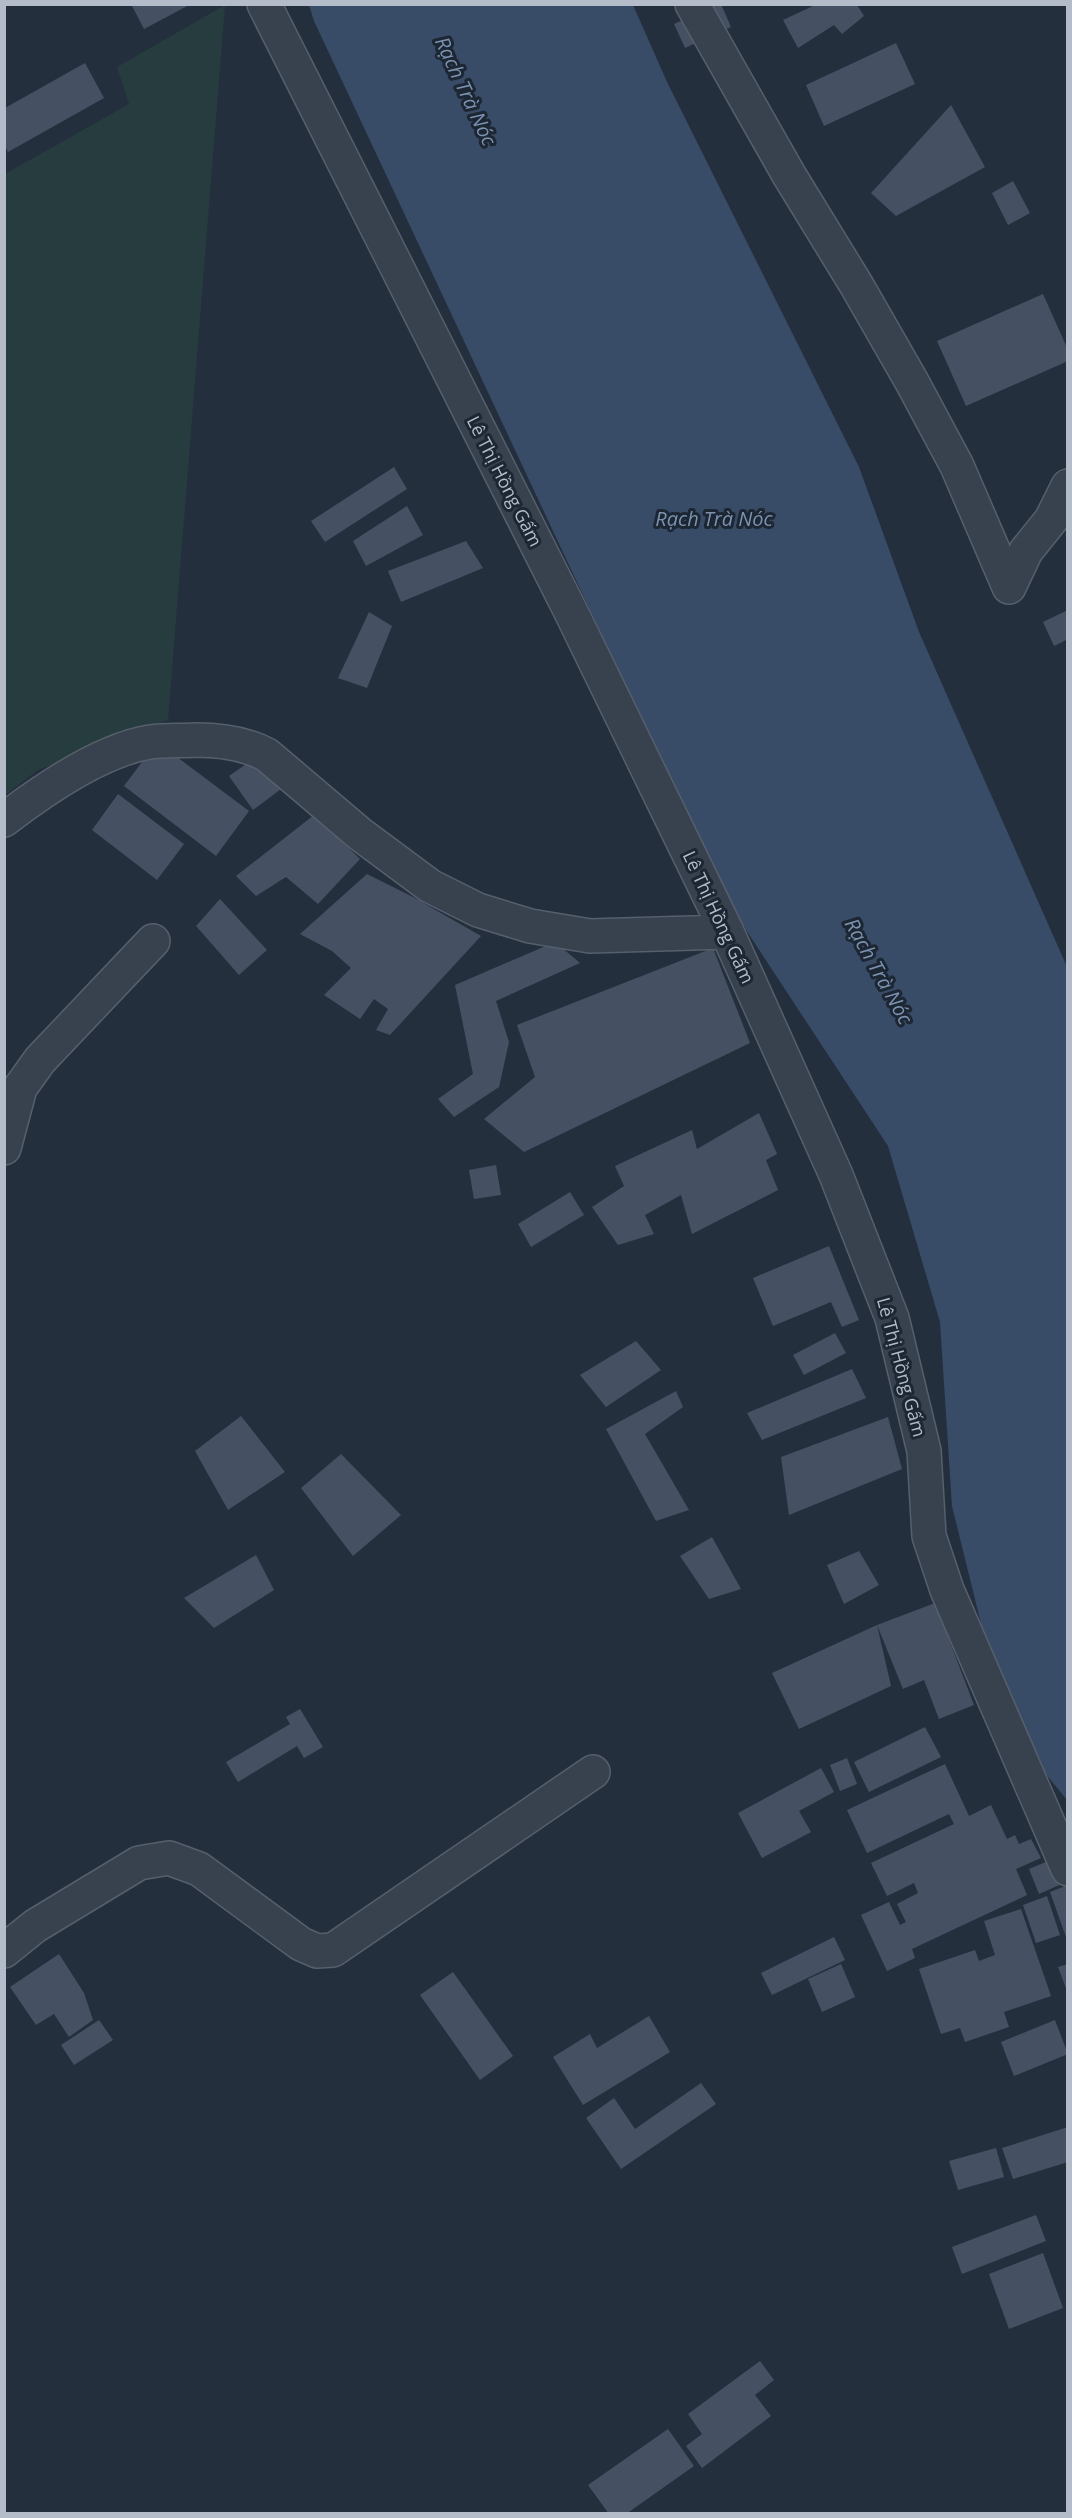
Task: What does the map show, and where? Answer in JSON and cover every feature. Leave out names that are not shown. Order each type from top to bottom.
[{"type":"street","name":"Lê Thị Hồng Gấm","points":[[264,4],[566,602],[727,932],[836,1175],[892,1318],[924,1451],[929,1536],[932,1547],[947,1590],[1068,1869]]},
{"type":"street","points":[[692,4],[789,175],[863,296],[957,466],[1009,587],[1026,552],[1052,520],[1068,486]]},
{"type":"street","points":[[4,820],[61,782],[108,755],[149,742],[218,740],[254,748],[267,755],[360,834],[430,886],[478,910],[530,926],[590,936],[727,932]]},
{"type":"street","points":[[4,1148],[20,1088],[40,1060],[153,941]]},
{"type":"street","points":[[4,1951],[35,1926],[139,1863],[169,1858],[199,1869],[301,1944],[317,1951],[333,1950],[593,1772]]},
{"type":"green space","points":[[225,5],[168,720],[38,770],[5,795],[5,174],[129,104],[117,67]]},
{"type":"water","name":"Rạch Trà Nóc","points":[[309,5],[633,5],[667,82],[859,467],[919,632],[1067,967],[1067,1800],[1006,1725],[952,1506],[940,1322],[888,1146],[725,898],[314,21]]},
{"type":"building","points":[[131,4],[191,4],[144,29]]},
{"type":"building","points":[[721,4],[731,27],[685,48],[674,24]]},
{"type":"building","points":[[815,5],[857,5],[864,16],[842,34],[834,25],[798,48],[783,20]]},
{"type":"building","points":[[896,43],[915,84],[824,126],[806,85]]},
{"type":"building","points":[[85,63],[104,98],[8,152],[5,146],[5,108]]},
{"type":"building","points":[[951,105],[985,167],[896,216],[871,193]]},
{"type":"building","points":[[1013,181],[1030,213],[1008,225],[992,193]]},
{"type":"building","points":[[1043,294],[1068,350],[1068,361],[966,406],[937,341]]},
{"type":"building","points":[[394,467],[407,489],[325,542],[311,521]]},
{"type":"building","points":[[407,506],[423,535],[366,566],[353,541]]},
{"type":"building","points":[[466,541],[483,568],[401,602],[388,571]]},
{"type":"building","points":[[1068,610],[1068,639],[1054,646],[1043,622]]},
{"type":"building","points":[[369,612],[392,626],[367,688],[338,678]]},
{"type":"building","points":[[157,742],[249,811],[216,856],[124,786]]},
{"type":"building","points":[[262,753],[285,786],[253,810],[229,776]]},
{"type":"building","points":[[118,794],[184,844],[157,880],[92,830]]},
{"type":"building","points":[[314,815],[360,859],[318,904],[286,877],[256,896],[236,876]]},
{"type":"building","points":[[367,874],[481,936],[390,1035],[376,1030],[388,1009],[374,999],[360,1019],[324,995],[351,968],[332,951],[300,934]]},
{"type":"building","points":[[220,899],[267,950],[239,975],[196,926]]},
{"type":"building","points":[[555,942],[580,963],[496,1001],[509,1042],[499,1087],[454,1117],[438,1099],[473,1074],[455,985]]},
{"type":"building","points":[[713,948],[750,1043],[524,1152],[484,1119],[535,1077],[517,1025]]},
{"type":"building","points":[[759,1113],[777,1154],[766,1160],[778,1190],[692,1234],[681,1195],[645,1215],[654,1234],[618,1245],[592,1207],[624,1186],[615,1166],[692,1130],[697,1149]]},
{"type":"building","points":[[496,1165],[501,1195],[474,1199],[469,1170]]},
{"type":"building","points":[[570,1192],[584,1215],[531,1247],[518,1224]]},
{"type":"building","points":[[829,1246],[859,1320],[842,1327],[831,1302],[773,1326],[753,1278]]},
{"type":"building","points":[[835,1333],[846,1353],[804,1375],[793,1355]]},
{"type":"building","points":[[636,1341],[661,1370],[606,1407],[580,1375]]},
{"type":"building","points":[[852,1369],[866,1398],[762,1440],[747,1413]]},
{"type":"building","points":[[676,1391],[683,1407],[645,1434],[689,1510],[656,1521],[606,1429]]},
{"type":"building","points":[[241,1416],[285,1472],[228,1510],[195,1451]]},
{"type":"building","points":[[888,1417],[902,1469],[789,1515],[781,1457]]},
{"type":"building","points":[[341,1454],[401,1515],[353,1556],[301,1488]]},
{"type":"building","points":[[712,1537],[741,1589],[709,1599],[680,1556]]},
{"type":"building","points":[[859,1551],[879,1585],[844,1604],[827,1565]]},
{"type":"building","points":[[256,1555],[274,1590],[214,1628],[184,1598]]},
{"type":"building","points":[[935,1603],[974,1705],[939,1719],[924,1680],[903,1689],[877,1625]]},
{"type":"building","points":[[877,1625],[891,1686],[799,1729],[772,1673]]},
{"type":"building","points":[[300,1709],[323,1747],[304,1758],[297,1746],[238,1782],[226,1762],[290,1724],[286,1717]]},
{"type":"building","points":[[925,1727],[941,1757],[869,1792],[854,1762]]},
{"type":"building","points":[[847,1758],[857,1784],[840,1791],[830,1765]]},
{"type":"building","points":[[945,1764],[969,1816],[991,1805],[1007,1839],[1015,1835],[1019,1844],[1031,1839],[1041,1858],[1016,1869],[1027,1895],[912,1949],[915,1958],[887,1971],[861,1915],[889,1902],[900,1925],[906,1922],[897,1904],[918,1893],[914,1883],[887,1896],[871,1863],[954,1824],[949,1814],[867,1853],[847,1810]]},
{"type":"building","points":[[821,1768],[834,1792],[799,1811],[811,1832],[762,1858],[738,1813]]},
{"type":"building","points":[[1055,1858],[1066,1882],[1039,1894],[1029,1869]]},
{"type":"building","points":[[1068,1885],[1068,1940],[1067,1940],[1050,1892]]},
{"type":"building","points":[[1047,1896],[1060,1935],[1036,1943],[1023,1905]]},
{"type":"building","points":[[1021,1909],[1051,1996],[1004,2012],[1009,2027],[965,2042],[960,2028],[941,2034],[919,1969],[975,1950],[979,1961],[995,1955],[984,1921]]},
{"type":"building","points":[[834,1937],[845,1960],[772,1995],[761,1973]]},
{"type":"building","points":[[59,1954],[84,1993],[93,2020],[69,2037],[54,2014],[36,2025],[10,1987]]},
{"type":"building","points":[[841,1964],[855,1997],[822,2012],[808,1979]]},
{"type":"building","points":[[1068,1964],[1068,1991],[1067,1991],[1058,1967]]},
{"type":"building","points":[[453,1972],[513,2056],[480,2080],[420,1995]]},
{"type":"building","points":[[649,2016],[670,2052],[583,2105],[553,2057],[590,2034],[597,2048]]},
{"type":"building","points":[[99,2020],[113,2040],[74,2065],[61,2045]]},
{"type":"building","points":[[1055,2020],[1068,2054],[1014,2076],[1001,2042]]},
{"type":"building","points":[[701,2083],[716,2104],[621,2169],[586,2118],[614,2098],[635,2129]]},
{"type":"building","points":[[1068,2127],[1068,2162],[1013,2179],[1002,2148]]},
{"type":"building","points":[[996,2148],[1004,2177],[958,2190],[949,2161]]},
{"type":"building","points":[[1036,2215],[1046,2241],[962,2274],[952,2247]]},
{"type":"building","points":[[1043,2253],[1063,2308],[1009,2329],[989,2274]]},
{"type":"building","points":[[760,2361],[774,2380],[755,2395],[771,2416],[702,2468],[686,2446],[702,2434],[688,2414]]},
{"type":"building","points":[[668,2429],[694,2466],[626,2514],[609,2514],[588,2485]]}]
